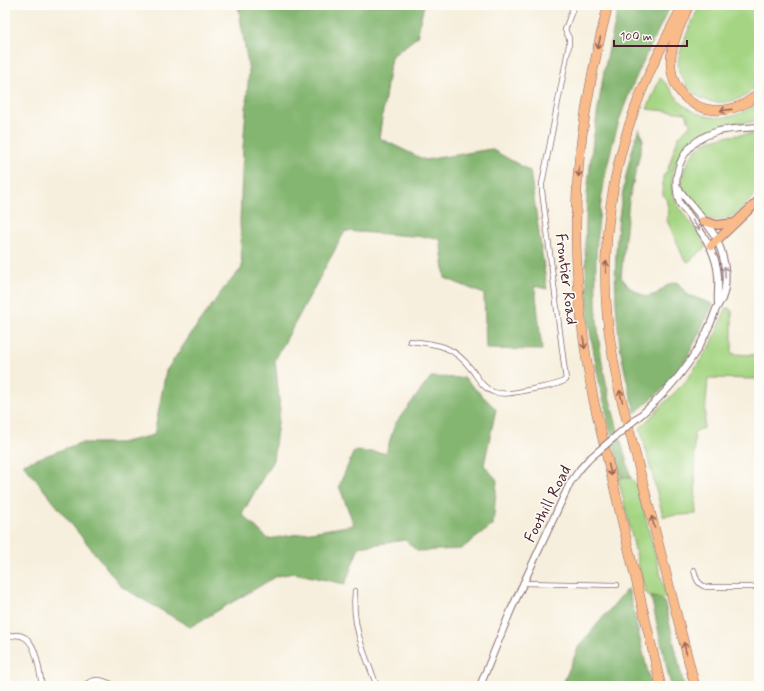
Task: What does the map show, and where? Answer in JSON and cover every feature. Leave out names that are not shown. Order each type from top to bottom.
[{"type":"highway","points":[[608,5],[593,73],[582,137],[577,210],[579,298],[588,370],[594,402],[661,686]]},
{"type":"highway","points":[[683,5],[652,66],[636,105],[626,137],[610,210],[606,273],[608,322],[618,386],[695,686]]},
{"type":"highway","points":[[689,5],[677,36],[671,59],[673,77],[681,92],[693,103],[702,108],[722,111],[733,109],[744,104],[759,92]]},
{"type":"highway","points":[[711,246],[759,200]]},
{"type":"highway","points":[[703,221],[717,225],[735,223]]},
{"type":"street","name":"Frontier Road","points":[[410,341],[443,346],[453,351],[463,360],[485,387],[493,392],[509,393],[553,385],[566,380],[542,184],[569,45],[569,38],[565,30],[572,6]]},
{"type":"street","name":"Foothill Road","points":[[480,686],[505,624],[570,483],[580,469],[590,459],[669,389],[686,367],[712,324],[718,304],[717,266],[711,246],[680,204],[676,176],[681,161],[685,154],[697,141],[717,132],[759,127]]},
{"type":"street","name":"Foothill Road","points":[[678,188],[717,240],[725,273],[722,300],[718,304]]},
{"type":"street","points":[[694,570],[697,581],[706,587],[759,587]]},
{"type":"street","points":[[524,583],[617,585]]},
{"type":"street","points":[[355,591],[354,609],[358,634],[377,686]]},
{"type":"street","points":[[5,638],[15,635],[23,635],[28,638],[37,661],[42,686]]},
{"type":"street","points":[[84,686],[93,680],[101,679],[115,686]]},
{"type":"green space","points":[[238,5],[424,5],[417,37],[391,57],[379,138],[425,160],[491,149],[530,171],[547,289],[535,286],[542,350],[486,349],[484,294],[445,278],[440,238],[345,231],[275,360],[280,408],[273,460],[242,514],[268,539],[354,525],[339,486],[354,451],[386,453],[395,424],[431,377],[464,378],[496,409],[484,465],[497,480],[493,525],[461,549],[417,551],[405,540],[359,547],[345,584],[294,573],[277,576],[190,627],[122,587],[23,464],[80,443],[120,443],[154,435],[166,371],[225,287],[242,268],[240,222],[243,148],[249,71]]},
{"type":"green space","points":[[619,5],[671,5],[640,68],[624,107],[607,165],[598,226],[596,288],[600,349],[610,398],[631,478],[621,477],[598,376],[589,325],[585,249],[587,194],[593,140],[604,71]]},
{"type":"green space","points":[[700,5],[759,5],[759,84],[743,97],[725,102],[708,101],[694,93],[688,87],[680,74],[678,69],[678,59],[680,52]]},
{"type":"green space","points":[[660,78],[666,83],[683,105],[697,113],[712,117],[728,117],[738,114],[759,101],[759,121],[721,126],[698,136],[685,146],[675,164],[672,178],[672,190],[676,203],[704,239],[702,240],[706,247],[688,262],[684,259],[666,218],[669,214],[666,198],[663,195],[663,176],[667,172],[678,138],[690,125],[686,113],[647,109]]},
{"type":"green space","points":[[639,128],[643,140],[629,200],[621,277],[629,287],[646,297],[656,294],[669,284],[677,282],[688,295],[713,304],[686,360],[664,388],[635,413],[620,345],[617,318],[616,263],[620,208],[631,154]]},
{"type":"green space","points":[[759,133],[759,191],[734,215],[722,220],[708,219],[700,215],[690,202],[682,184],[685,167],[692,155],[701,146],[711,140]]},
{"type":"green space","points":[[727,307],[732,311],[732,354],[759,355],[759,379],[708,378],[704,428],[694,432],[696,514],[663,516],[640,428],[685,382],[711,345]]},
{"type":"green space","points":[[618,477],[631,478],[637,485],[667,599],[651,597],[645,592]]},
{"type":"green space","points":[[628,588],[651,686],[562,686],[579,646]]},
{"type":"green space","points":[[651,597],[661,598],[665,604],[684,686],[671,686]]}]
